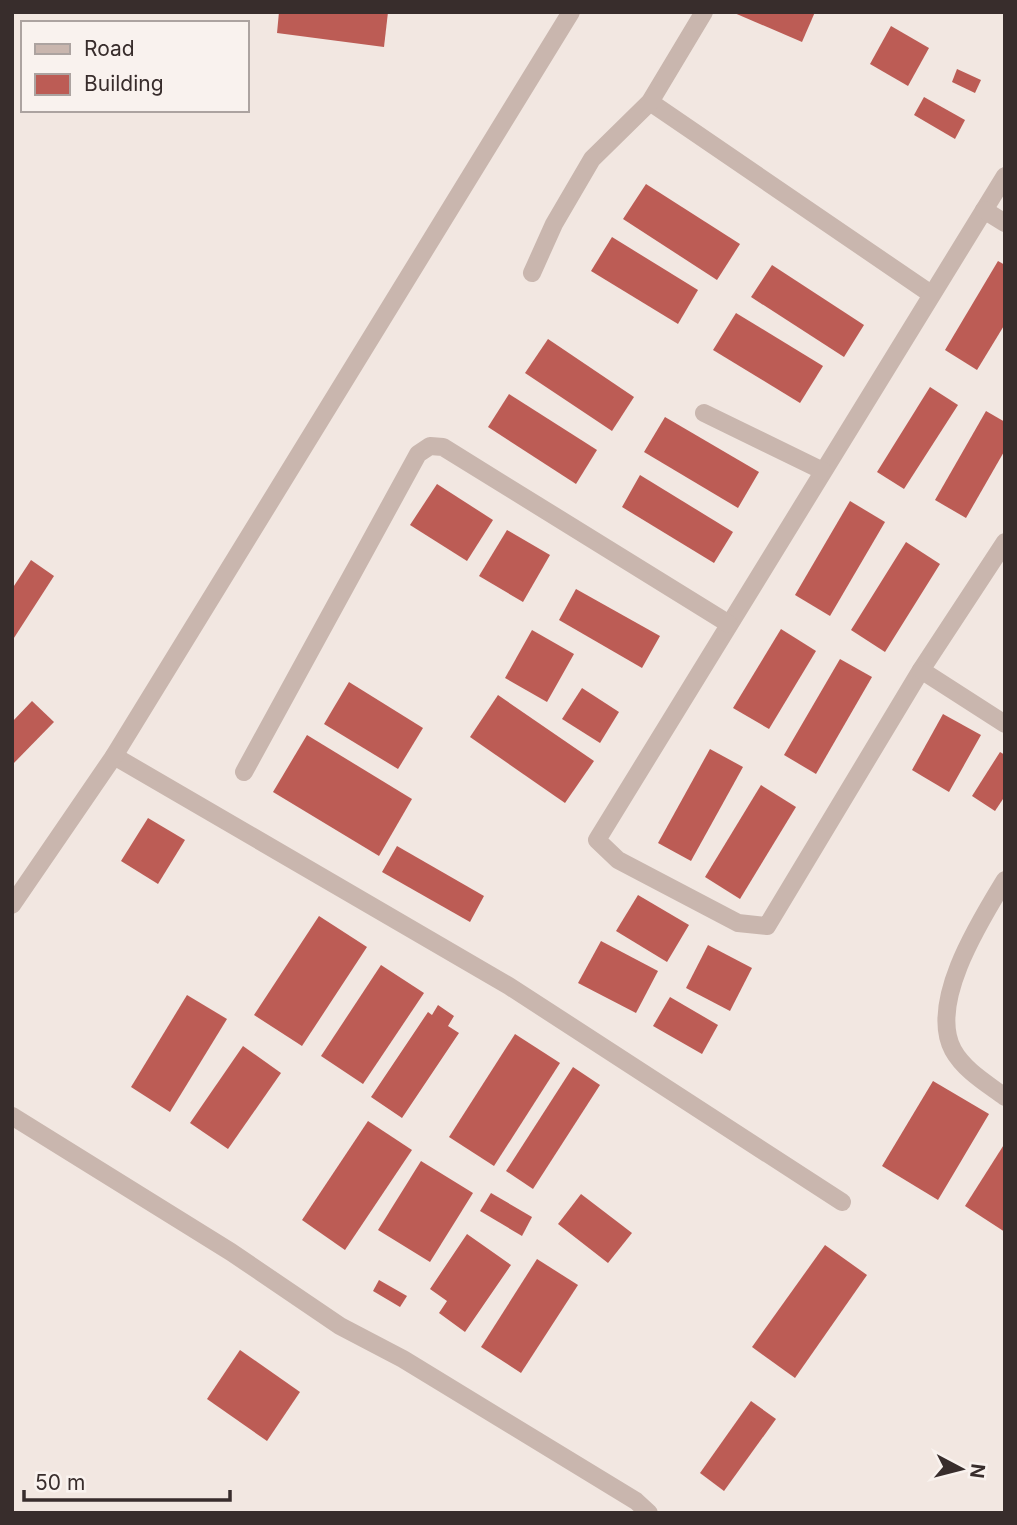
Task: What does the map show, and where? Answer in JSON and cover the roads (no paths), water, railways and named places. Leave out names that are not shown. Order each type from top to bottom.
[{"type":"street","points":[[12,905],[114,757],[571,12]]},
{"type":"street","points":[[532,273],[554,224],[592,159],[650,102],[704,12]]},
{"type":"street","points":[[650,102],[931,294]]},
{"type":"street","points":[[1005,176],[597,840],[618,860],[738,923],[767,926],[921,670],[1005,542]]},
{"type":"street","points":[[984,210],[1005,223]]},
{"type":"street","points":[[704,413],[823,471]]},
{"type":"street","points":[[244,772],[418,454],[430,446],[443,447],[729,624]]},
{"type":"street","points":[[921,670],[1005,724]]},
{"type":"street","points":[[114,757],[509,986],[842,1202]]},
{"type":"street","points":[[1005,880],[955,975],[946,1018],[954,1052],[971,1072],[1005,1097]]},
{"type":"street","points":[[12,1116],[231,1252],[340,1326],[403,1359],[636,1501],[649,1513]]}]
